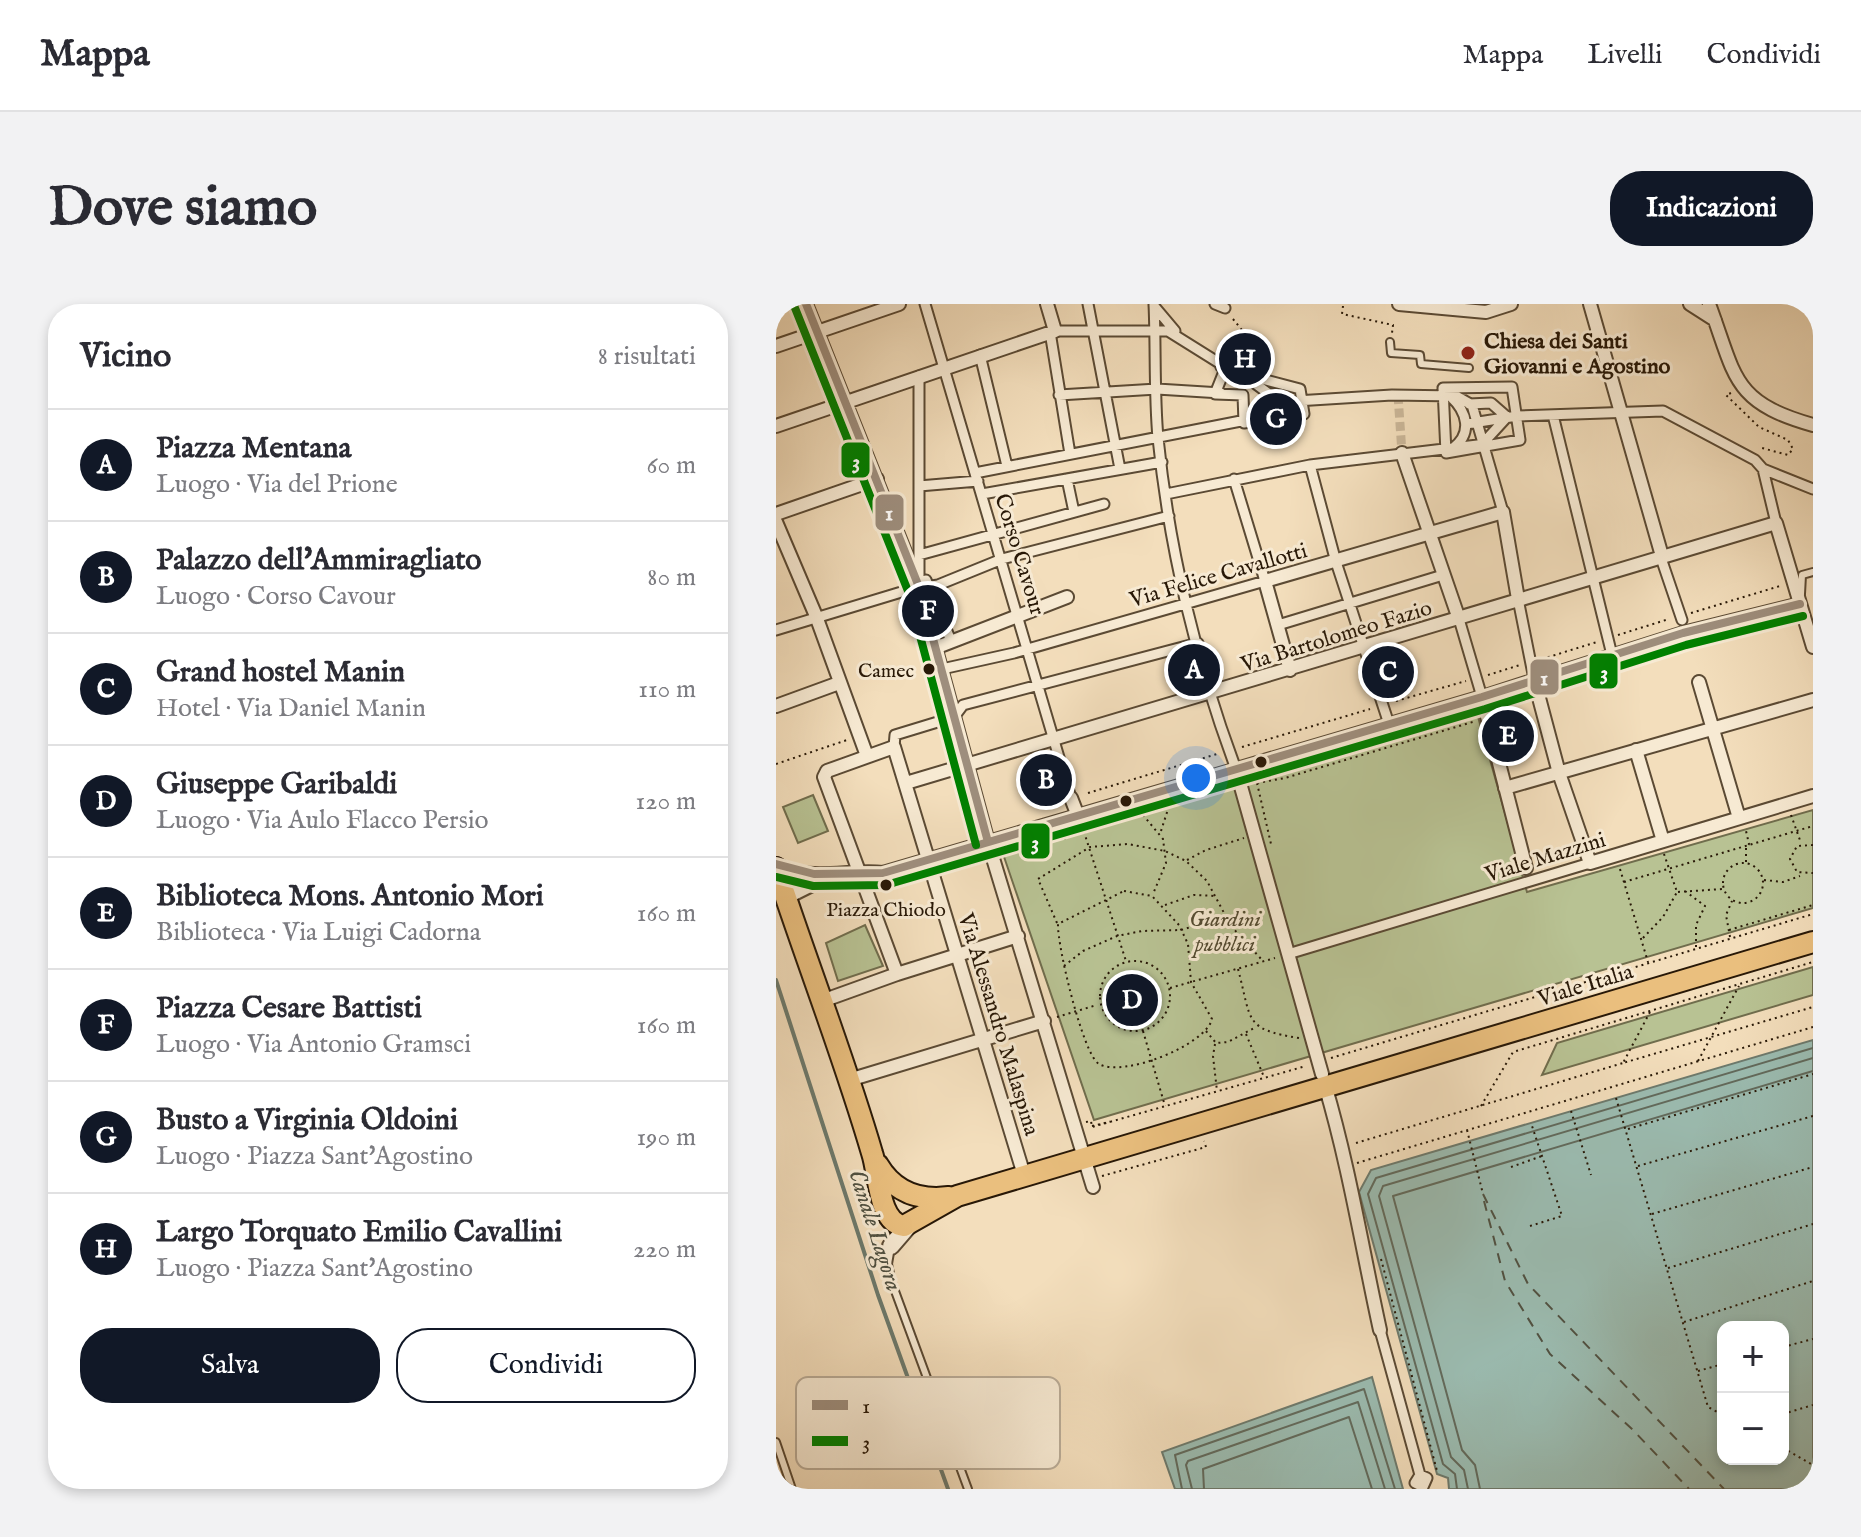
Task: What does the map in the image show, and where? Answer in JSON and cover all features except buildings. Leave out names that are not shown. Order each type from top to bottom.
[{"type":"main road","points":[[776,866],[781,900],[822,1001],[874,1157],[888,1212],[898,1225],[914,1221],[920,1206],[909,1194],[889,1181],[874,1157]]},
{"type":"main road","name":"Viale Italia","points":[[1778,951],[1813,933]]},
{"type":"main road","name":"Viale Italia","points":[[914,1221],[957,1196],[1259,1105],[1272,1090],[1324,1068],[1388,1054],[1405,1061],[1813,942]]},
{"type":"main road","points":[[888,1212],[890,1197],[909,1194]]},
{"type":"main road","name":"Viale Italia","points":[[909,1194],[957,1196]]},
{"type":"street","points":[[806,304],[877,479],[951,641]]},
{"type":"street","points":[[776,346],[899,304]]},
{"type":"street","name":"Corso Cavour","points":[[925,304],[1078,816]]},
{"type":"street","points":[[1047,304],[1070,454]]},
{"type":"street","points":[[1088,304],[1120,469]]},
{"type":"street","points":[[1215,304],[1225,308]]},
{"type":"street","points":[[1399,304],[1486,312],[1511,304]]},
{"type":"street","points":[[1590,304],[1681,618]]},
{"type":"street","points":[[1690,304],[1715,320]]},
{"type":"street","points":[[1709,304],[1743,388],[1765,408],[1813,425]]},
{"type":"street","points":[[1154,305],[1158,437],[1169,516],[1198,643],[1312,1040],[1324,1068],[1349,1166],[1352,1205],[1380,1330],[1420,1475],[1427,1478],[1423,1488]]},
{"type":"street","points":[[1154,305],[1179,336],[1222,365],[1249,378],[1280,402]]},
{"type":"street","points":[[776,426],[1052,331],[1094,333],[1155,329],[1179,336]]},
{"type":"street","points":[[980,355],[1007,466]]},
{"type":"street","points":[[1215,393],[1225,369],[1222,365]]},
{"type":"street","points":[[919,376],[919,567],[935,648],[988,842],[1093,1183]]},
{"type":"street","points":[[1059,395],[1105,395],[1157,389],[1243,395],[1244,423],[1304,414],[1300,389],[1252,380]]},
{"type":"street","points":[[1215,393],[1240,394],[1252,380]]},
{"type":"street","points":[[1512,387],[1512,417],[1520,440],[1446,453],[1449,448],[1446,396],[1443,388],[1512,387]]},
{"type":"street","points":[[919,486],[976,477],[1007,466],[1244,420],[1280,402],[1392,395],[1446,396],[1469,404],[1491,403],[1512,417]]},
{"type":"street","points":[[1166,494],[1310,465],[1449,448],[1461,442],[1466,424],[1464,412],[1446,396]]},
{"type":"street","points":[[1469,404],[1486,444],[1503,512],[1534,679],[1559,773],[1590,863]]},
{"type":"street","points":[[1466,424],[1512,417],[1622,410],[1663,411],[1755,460],[1763,469],[1813,489]]},
{"type":"street","points":[[1553,415],[1612,655]]},
{"type":"street","points":[[1486,444],[1512,417]]},
{"type":"street","points":[[1402,453],[1459,619],[1528,875]]},
{"type":"street","points":[[982,494],[1162,462]]},
{"type":"street","points":[[1310,465],[1336,562],[1389,724]]},
{"type":"street","points":[[1763,469],[1813,647]]},
{"type":"street","points":[[776,514],[877,479]]},
{"type":"street","points":[[1067,479],[1074,512]]},
{"type":"street","points":[[1234,479],[1290,670]]},
{"type":"street","points":[[919,555],[1104,504]]},
{"type":"street","name":"Via Felice Cavallotti","points":[[942,669],[1336,562],[1503,512]]},
{"type":"street","points":[[776,630],[1002,559],[1169,516]]},
{"type":"street","points":[[776,522],[816,616],[867,756]]},
{"type":"street","name":"Via Bartolomeo Fazio","points":[[906,783],[1776,523]]},
{"type":"street","points":[[1278,625],[1443,575]]},
{"type":"street","points":[[935,648],[1067,597]]},
{"type":"street","points":[[776,866],[791,874],[836,874],[858,870],[883,873],[1482,697],[1612,655],[1800,604]]},
{"type":"street","points":[[897,974],[824,777],[827,771],[894,747],[895,735],[954,717],[963,705],[1198,643]]},
{"type":"street","points":[[1699,682],[1739,818]]},
{"type":"street","points":[[776,706],[839,683]]},
{"type":"street","points":[[1505,788],[1813,700]]},
{"type":"street","name":"Via Alessandro Malaspina","points":[[894,747],[1024,1175]]},
{"type":"street","points":[[1636,750],[1661,842]]},
{"type":"street","name":"Viale Mazzini","points":[[1288,954],[1528,875],[1590,863],[1813,796]]},
{"type":"street","points":[[781,900],[836,874]]},
{"type":"street","points":[[822,1001],[1018,936]]},
{"type":"street","points":[[849,1080],[1044,1021]]},
{"type":"street","points":[[888,1212],[891,1246]]},
{"type":"street","points":[[891,1246],[914,1221]]},
{"type":"lane","points":[[1390,342],[1391,353],[1420,355],[1421,364],[1469,368]]},
{"type":"lane","points":[[1813,572],[1802,575],[1800,604],[1813,616]]},
{"type":"lane","points":[[891,1246],[888,1264],[892,1283],[927,1377]]},
{"type":"lane","points":[[776,1442],[792,1489]]},
{"type":"lane","points":[[961,1469],[968,1489]]},
{"type":"path","points":[[1343,306],[1342,314],[1393,325]]},
{"type":"path","points":[[1225,308],[1259,351],[1252,380]]},
{"type":"path","points":[[1743,388],[1726,395],[1759,427],[1785,438],[1793,449],[1788,455],[1761,448],[1755,460]]},
{"type":"path","points":[[1088,793],[1785,585]]},
{"type":"path","points":[[1251,779],[1257,783],[1285,778],[1487,717]]},
{"type":"path","points":[[776,764],[850,739]]},
{"type":"path","points":[[1787,804],[1801,844]]},
{"type":"path","points":[[1152,896],[1166,863],[1161,832],[1169,806]]},
{"type":"path","points":[[1143,815],[1161,832]]},
{"type":"path","points":[[1739,818],[1748,835],[1746,863]]},
{"type":"path","points":[[1624,882],[1813,826]]},
{"type":"path","points":[[1063,831],[1065,841]]},
{"type":"path","points":[[1085,834],[1126,962]]},
{"type":"path","points":[[1186,861],[1206,850],[1254,835]]},
{"type":"path","points":[[1642,938],[1663,917],[1677,892],[1661,842]]},
{"type":"path","points":[[1058,924],[1124,891],[1152,896],[1164,906],[1188,944],[1191,982],[1212,1019],[1205,1030],[1177,1050],[1152,1062],[1099,1064],[1076,1011],[1063,967],[1058,924],[1038,879],[1090,847],[1128,844],[1165,851],[1186,861],[1217,896],[1227,916],[1263,961]]},
{"type":"path","points":[[1802,875],[1793,868],[1790,859],[1793,850],[1801,844],[1813,845]]},
{"type":"path","points":[[1616,855],[1649,963]]},
{"type":"path","points":[[1746,863],[1757,869],[1762,880],[1760,892],[1752,901],[1732,900],[1724,889],[1728,870],[1746,863]]},
{"type":"path","points":[[1762,880],[1783,882],[1802,875],[1813,875]]},
{"type":"path","points":[[1677,892],[1724,889]]},
{"type":"path","points":[[1685,891],[1705,906],[1696,925],[1696,949]]},
{"type":"path","points":[[1164,906],[1194,895],[1217,896]]},
{"type":"path","points":[[1731,939],[1726,915],[1732,900]]},
{"type":"path","points":[[1729,930],[1813,905]]},
{"type":"path","points":[[1092,1127],[1324,1068],[1649,963],[1813,914]]},
{"type":"path","points":[[1063,967],[1083,951],[1117,936],[1142,931],[1181,930],[1227,916]]},
{"type":"path","points":[[1169,988],[1288,954]]},
{"type":"path","points":[[1126,962],[1148,963],[1165,978],[1169,988],[1170,999],[1162,1020],[1143,1031],[1121,1029],[1111,1023],[1099,1005],[1102,982],[1108,973],[1126,962]]},
{"type":"path","points":[[1481,1106],[1513,1052],[1813,962]]},
{"type":"path","points":[[1238,969],[1256,1027],[1265,1033],[1312,1040]]},
{"type":"path","points":[[1698,1061],[1739,985]]},
{"type":"path","points":[[1044,1021],[1099,1005]]},
{"type":"path","points":[[1343,1147],[1813,1007]]},
{"type":"path","points":[[1623,1063],[1651,1011]]},
{"type":"path","points":[[1216,1043],[1256,1027]]},
{"type":"path","points":[[1349,1166],[1813,1027]]},
{"type":"path","points":[[1205,1030],[1216,1043]]},
{"type":"path","points":[[1143,1031],[1165,1107]]},
{"type":"path","points":[[1245,1033],[1264,1077]]},
{"type":"path","points":[[1216,1043],[1213,1056],[1217,1091]]},
{"type":"path","points":[[1092,1127],[1264,1077],[1324,1068]]},
{"type":"path","points":[[1627,1130],[1813,1074]]},
{"type":"path","points":[[1616,1098],[1708,1407],[1717,1412]]},
{"type":"path","points":[[1571,1111],[1591,1175]]},
{"type":"path","points":[[1637,1166],[1813,1116]]},
{"type":"path","points":[[1091,1121],[1092,1127]]},
{"type":"path","points":[[1530,1226],[1562,1216],[1531,1123]]},
{"type":"path","points":[[1467,1129],[1483,1194]]},
{"type":"path","points":[[1093,1183],[1206,1147],[1203,1136]]},
{"type":"path","points":[[1511,1167],[1543,1156]]},
{"type":"path","points":[[1651,1214],[1813,1167]]},
{"type":"path","points":[[1667,1268],[1813,1224]]},
{"type":"path","points":[[1381,1259],[1437,1471]]},
{"type":"path","points":[[1683,1322],[1813,1281]]},
{"type":"path","points":[[1789,1345],[1813,1339]]},
{"type":"path","points":[[1697,1371],[1717,1366]]},
{"type":"path","points":[[1789,1412],[1813,1405]]},
{"type":"path","points":[[1789,1451],[1813,1465]]},
{"type":"green space","name":"Giardini pubblici","points":[[1475,706],[1527,892],[1813,810],[1813,908],[1094,1120],[1001,848]]},
{"type":"green space","points":[[813,795],[828,831],[798,843],[783,807]]},
{"type":"green space","points":[[865,925],[883,966],[838,981],[826,943]]},
{"type":"green space","points":[[1813,967],[1813,995],[1542,1075],[1557,1043]]},
{"type":"water","points":[[1813,1040],[1813,1489],[1449,1489],[1448,1478],[1437,1474],[1359,1192],[1371,1170]]},
{"type":"water","points":[[1372,1377],[1403,1489],[1175,1489],[1162,1452]]},
{"type":"waterway","name":"Canale Lagora","points":[[776,980],[908,1377]]},
{"type":"waterway","name":"Canale Lagora","points":[[941,1469],[948,1489]]},
{"type":"ferry route","points":[[1483,1194],[1528,1284],[1724,1489]]},
{"type":"ferry route","points":[[1484,1201],[1505,1281],[1550,1354],[1633,1430],[1689,1489]]},
{"type":"tunnel","points":[[1398,395],[1402,453]]},
{"type":"transit line","name":"1","points":[[806,304],[919,587],[988,842]]},
{"type":"transit line","name":"3","points":[[795,308],[908,591],[976,845]]},
{"type":"transit line","name":"1","points":[[776,864],[814,874],[883,873],[1482,697],[1683,633],[1800,604]]},
{"type":"transit line","name":"3","points":[[776,877],[813,886],[886,885],[1485,709],[1686,645],[1803,616]]},
{"type":"place","name":"Chiesa dei Santi Giovanni e Agostino","points":[[1468,353]]},
{"type":"place","name":"Largo Torquato Emilio Cavallini","points":[[1245,359]]},
{"type":"place","name":"Busto a Virginia Oldoini","points":[[1276,419]]},
{"type":"place","name":"Piazza Cesare Battisti","points":[[928,611]]},
{"type":"place","name":"Camec","points":[[929,669]]},
{"type":"place","name":"Piazza Mentana","points":[[1194,670]]},
{"type":"place","name":"Grand hostel Manin","points":[[1388,672]]},
{"type":"place","name":"Biblioteca Mons. Antonio Mori","points":[[1508,736]]},
{"type":"place","name":"Palazzo dell'Ammiragliato","points":[[1046,780]]},
{"type":"place","name":"Piazza Chiodo","points":[[886,885]]},
{"type":"place","name":"Giuseppe Garibaldi","points":[[1132,1000]]}]
